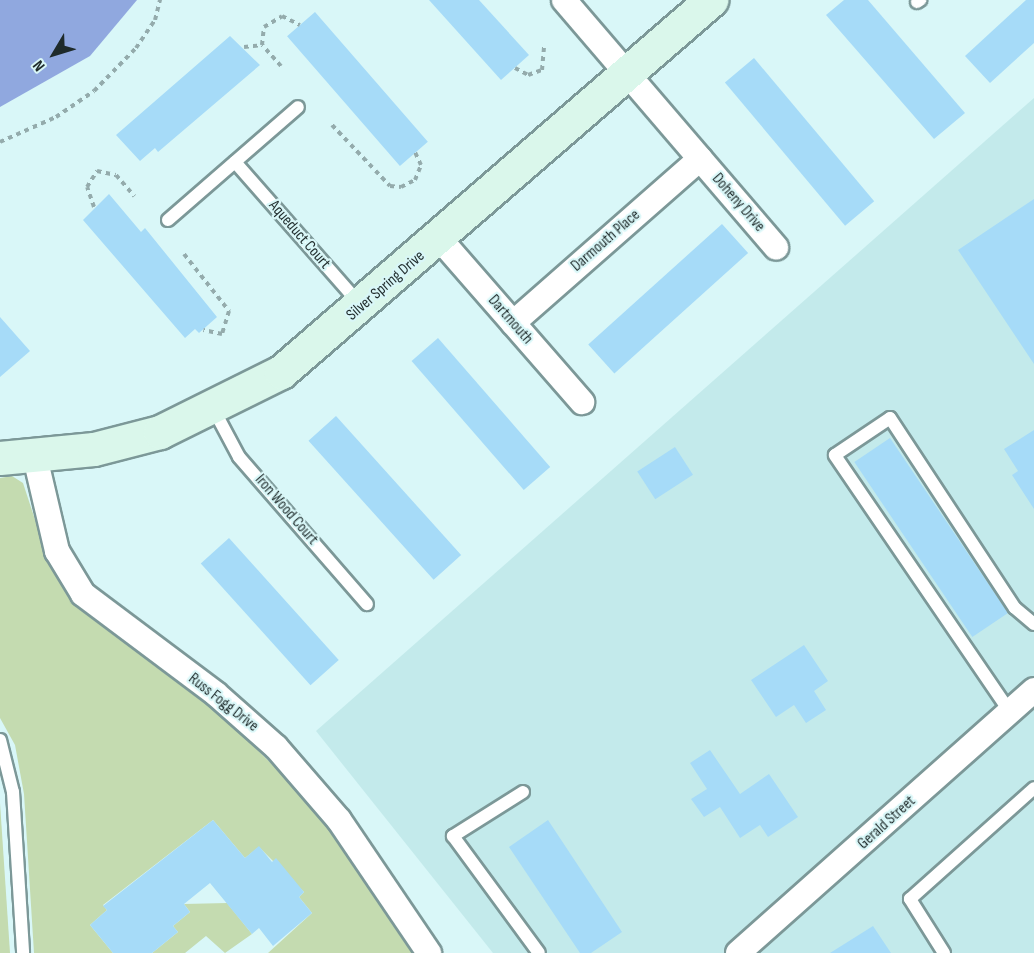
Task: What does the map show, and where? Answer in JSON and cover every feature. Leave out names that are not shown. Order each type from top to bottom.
[{"type":"street","points":[[564,0],[700,159]]},
{"type":"street","name":"Silver Spring Drive","points":[[0,458],[35,457],[127,442],[214,410],[281,372],[363,307],[711,0]]},
{"type":"street","name":"Doheny Drive","points":[[700,159],[776,247]]},
{"type":"street","name":"Darmouth Place","points":[[513,323],[700,159]]},
{"type":"street","name":"Dartmouth","points":[[439,238],[582,402]]},
{"type":"street","name":"Russ Fogg Drive","points":[[35,457],[57,551],[82,594],[216,694],[276,747],[339,820],[429,953]]},
{"type":"street","name":"Gerald Street","points":[[738,953],[1034,690]]},
{"type":"lane","points":[[168,220],[298,107]]},
{"type":"lane","name":"Aqueduct Court","points":[[235,162],[363,307]]},
{"type":"lane","name":"Iron Wood Court","points":[[214,410],[239,457],[367,604]]},
{"type":"lane","points":[[1010,712],[835,455],[890,418],[1015,608],[1034,624]]},
{"type":"lane","points":[[0,740],[14,792],[22,953]]},
{"type":"lane","points":[[944,953],[910,900],[1034,788]]},
{"type":"lane","points":[[523,792],[453,836],[539,953]]},
{"type":"path","points":[[0,142],[57,117],[94,91],[136,48],[155,20],[160,0]]},
{"type":"path","points":[[262,45],[272,19],[287,17],[300,25]]},
{"type":"path","points":[[244,47],[262,45]]},
{"type":"path","points":[[262,45],[281,66]]},
{"type":"path","points":[[515,68],[528,75],[542,70],[544,46]]},
{"type":"path","points":[[332,125],[390,186],[401,187],[415,180],[421,165],[415,152]]},
{"type":"path","points":[[94,207],[87,187],[97,171],[116,175],[134,196]]},
{"type":"path","points":[[184,254],[229,311],[222,334],[203,330]]},
{"type":"shaded area","points":[[1034,98],[1034,953],[493,953],[316,731]]},
{"type":"green space","points":[[12,476],[23,483],[45,550],[75,601],[226,719],[293,785],[355,862],[412,953],[268,953],[312,913],[299,897],[304,892],[259,847],[245,858],[213,820],[103,905],[107,910],[90,925],[113,953],[34,953],[24,794],[15,745],[0,718],[0,478]]},
{"type":"green space","points":[[0,803],[10,953],[0,953]]},
{"type":"green space","points":[[227,903],[252,934],[225,953],[206,936],[185,953],[152,953],[178,932],[173,926],[190,912],[184,904]]},
{"type":"water","points":[[0,0],[137,0],[90,56],[0,107]]},
{"type":"building","points":[[429,0],[479,0],[529,55],[501,80]]},
{"type":"building","points":[[844,0],[868,0],[965,113],[934,139],[826,15]]},
{"type":"building","points":[[1026,0],[1034,0],[1034,43],[990,83],[965,56]]},
{"type":"building","points":[[315,12],[428,142],[400,166],[287,36]]},
{"type":"building","points":[[230,36],[260,65],[158,152],[155,148],[140,161],[116,135]]},
{"type":"building","points":[[754,58],[874,201],[845,226],[725,82]]},
{"type":"building","points":[[109,194],[141,232],[145,228],[217,317],[199,333],[195,329],[185,338],[83,220]]},
{"type":"building","points":[[1034,199],[1034,364],[958,250]]},
{"type":"building","points":[[722,224],[748,253],[614,373],[588,344]]},
{"type":"building","points":[[0,317],[30,351],[0,377]]},
{"type":"building","points":[[438,338],[550,467],[524,490],[412,361]]},
{"type":"building","points":[[336,416],[461,555],[434,580],[309,441]]},
{"type":"building","points":[[1034,430],[1034,509],[1012,475],[1018,471],[1004,449]]},
{"type":"building","points":[[890,438],[1008,613],[972,637],[854,462]]},
{"type":"building","points":[[675,447],[693,475],[655,499],[637,472]]},
{"type":"building","points":[[229,538],[339,660],[310,685],[201,563]]},
{"type":"building","points":[[804,645],[828,681],[814,691],[826,710],[806,723],[794,705],[776,717],[751,680]]},
{"type":"building","points":[[710,750],[740,794],[769,774],[798,817],[768,837],[760,825],[740,838],[720,807],[704,817],[691,799],[707,789],[690,763]]},
{"type":"building","points":[[213,820],[245,858],[259,846],[272,862],[276,858],[304,892],[299,897],[312,913],[273,946],[259,928],[252,934],[210,883],[184,904],[190,912],[173,926],[178,932],[152,953],[113,953],[90,925],[107,910],[103,906]]},
{"type":"building","points":[[548,820],[622,932],[591,953],[580,953],[509,847]]},
{"type":"building","points":[[873,926],[891,953],[830,953]]}]
